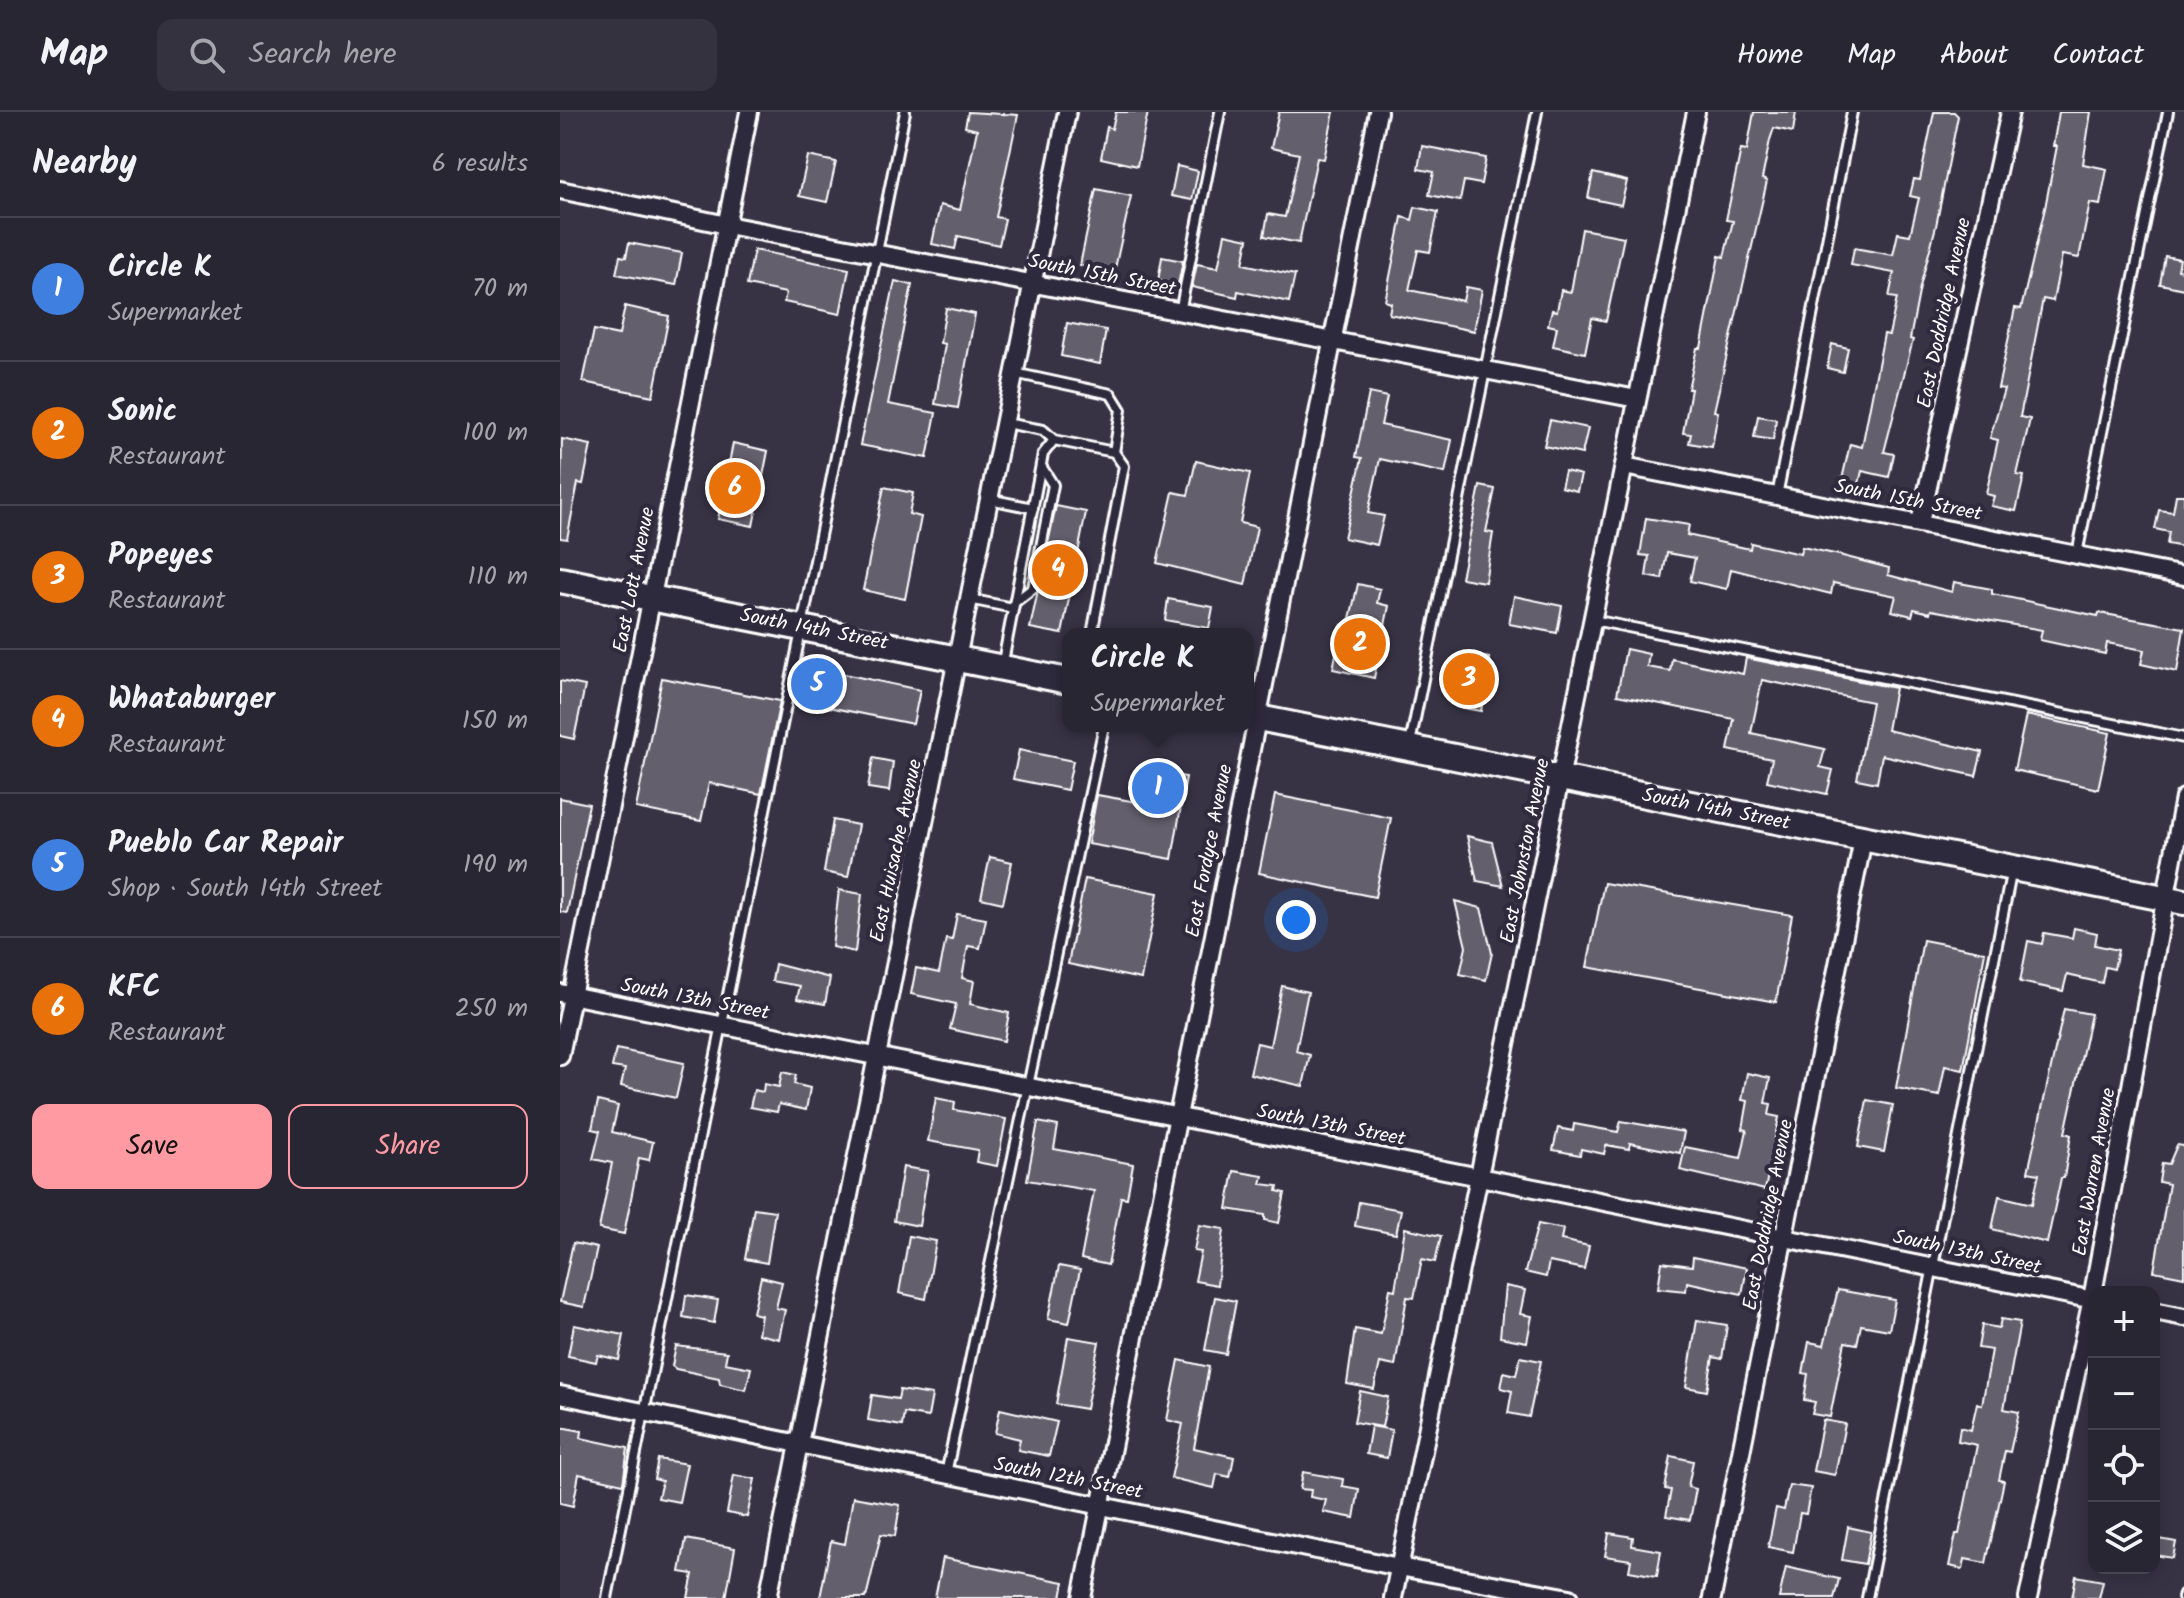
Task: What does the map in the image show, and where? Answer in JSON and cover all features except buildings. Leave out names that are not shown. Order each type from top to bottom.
[{"type":"main road","name":"South 14th Street","points":[[560,580],[1062,680]]},
{"type":"main road","name":"South 14th Street","points":[[1254,716],[2175,900]]},
{"type":"street","name":"East Lott Avenue","points":[[560,1056],[566,995],[652,598],[749,112]]},
{"type":"street","name":"East Huisache Avenue","points":[[768,1598],[1067,112]]},
{"type":"street","name":"East Fordyce Avenue","points":[[1254,707],[1378,112]]},
{"type":"street","name":"East Johnston Avenue","points":[[1393,1598],[1482,1176],[1696,112]]},
{"type":"street","name":"East Doddridge Avenue","points":[[1920,523],[2010,112]]},
{"type":"street","name":"South 15th Street","points":[[560,190],[727,225],[1637,399]]},
{"type":"street","name":"South 15th Street","points":[[1624,466],[2184,576]]},
{"type":"street","name":"East Fordyce Avenue","points":[[1082,1598],[1179,1117],[1249,732]]},
{"type":"street","name":"East Warren Avenue","points":[[2096,1286],[2175,900],[2184,798]]},
{"type":"street","name":"East Doddridge Avenue","points":[[1712,1598],[1863,839]]},
{"type":"street","name":"South 13th Street","points":[[566,995],[1786,1235],[2088,1298]]},
{"type":"street","points":[[2160,1312],[2184,1317]]},
{"type":"street","name":"East Warren Avenue","points":[[2028,1598],[2088,1322]]},
{"type":"street","name":"South 12th Street","points":[[560,1395],[1399,1567],[1570,1598]]},
{"type":"lane","points":[[607,1598],[905,112]]},
{"type":"lane","points":[[1180,312],[1220,112]]},
{"type":"lane","points":[[1409,749],[1537,112]]},
{"type":"lane","points":[[1777,496],[1852,112]]},
{"type":"lane","points":[[2077,554],[2168,112]]},
{"type":"lane","points":[[1014,373],[1111,394],[1121,410],[1114,452]]},
{"type":"lane","points":[[1004,422],[1043,430],[1054,440],[1114,452],[1124,466],[1093,628]]},
{"type":"lane","points":[[1002,668],[1043,454],[1054,440]]},
{"type":"lane","points":[[969,599],[1014,605],[1033,588],[1053,485],[1041,466]]},
{"type":"lane","points":[[989,499],[1033,508]]},
{"type":"lane","points":[[1593,620],[2184,738]]},
{"type":"lane","points":[[946,1475],[1103,732]]},
{"type":"lane","points":[[1867,1598],[2012,868]]},
{"type":"place","name":"KFC","points":[[735,488]]},
{"type":"place","name":"Whataburger","points":[[1058,570]]},
{"type":"place","name":"Sonic","points":[[1360,644]]},
{"type":"place","name":"Popeyes","points":[[1469,679]]},
{"type":"place","name":"Pueblo Car Repair","points":[[817,684]]},
{"type":"place","name":"Circle K","points":[[1158,788]]}]
